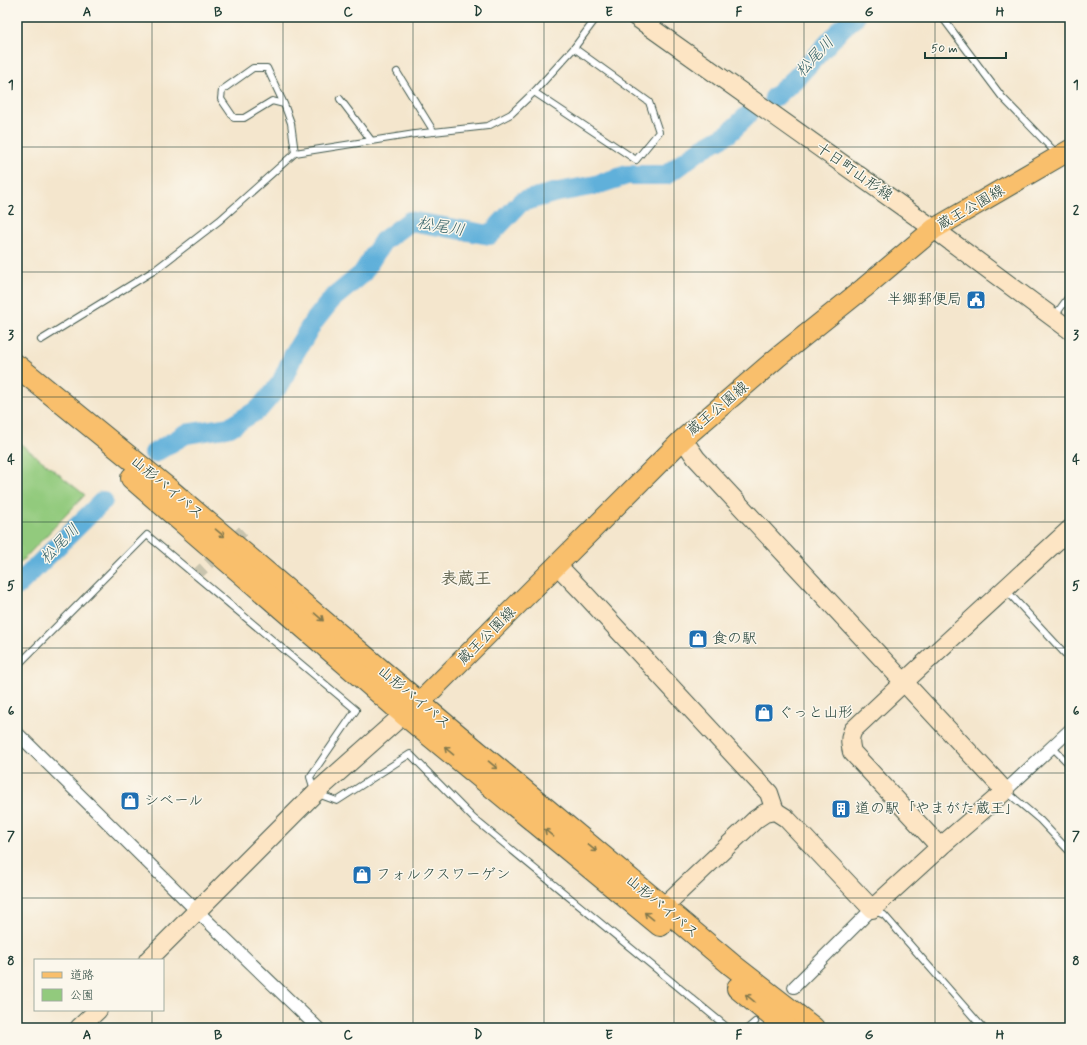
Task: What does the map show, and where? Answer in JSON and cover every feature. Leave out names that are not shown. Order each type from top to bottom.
[{"type":"highway","name":"山形バイパス","points":[[17,366],[167,488],[412,709],[665,929],[784,1026]]},
{"type":"highway","name":"山形バイパス","points":[[17,383],[412,709],[663,907],[732,965],[813,1028]]},
{"type":"highway","points":[[732,965],[829,1028]]},
{"type":"main road","name":"蔵王公園線","points":[[412,709],[683,439],[778,357],[864,288],[934,229],[1065,153]]},
{"type":"street","name":"十日町山形線","points":[[636,17],[934,229],[1070,330]]},
{"type":"street","points":[[683,439],[696,458],[1005,790]]},
{"type":"street","points":[[940,846],[852,752],[850,737],[854,730],[904,682],[1070,529]]},
{"type":"street","points":[[557,565],[769,793],[775,811],[786,818],[872,909]]},
{"type":"street","points":[[149,959],[315,794],[412,709]]},
{"type":"street","points":[[794,988],[872,909],[1070,730]]},
{"type":"street","points":[[17,733],[318,1028]]},
{"type":"street","points":[[663,907],[756,819],[766,813],[775,811]]},
{"type":"street","points":[[79,1028],[97,1011]]},
{"type":"lane","points":[[41,340],[155,270],[220,220],[295,153],[371,140],[488,126],[511,114],[534,92],[574,48],[597,17]]},
{"type":"lane","points":[[942,17],[1002,97],[1065,153]]},
{"type":"lane","points":[[534,92],[636,160],[659,132],[648,102],[574,48]]},
{"type":"lane","points":[[284,104],[272,101],[244,118],[234,118],[221,99],[222,90],[253,68],[267,68],[284,104],[291,123],[295,153]]},
{"type":"lane","points":[[397,72],[434,132]]},
{"type":"lane","points":[[340,99],[371,140]]},
{"type":"lane","points":[[1053,318],[1070,295]]},
{"type":"lane","points":[[17,666],[147,535],[356,710],[310,777],[315,794],[337,801],[410,754],[473,818],[728,1028]]},
{"type":"lane","points":[[1005,589],[1070,658]]},
{"type":"lane","points":[[1052,747],[1070,766]]},
{"type":"lane","points":[[1005,790],[1040,820],[1070,852]]},
{"type":"lane","points":[[872,909],[884,915],[983,1028]]},
{"type":"lane","points":[[748,1028],[755,1022]]},
{"type":"green space","points":[[17,441],[85,495],[17,566]]},
{"type":"waterway","name":"松尾川","points":[[774,98],[796,78],[842,28],[855,17]]},
{"type":"waterway","name":"松尾川","points":[[154,453],[186,434],[230,427],[259,409],[281,383],[294,354],[312,324],[332,299],[362,274],[383,241],[410,221],[490,235],[521,202],[553,193],[596,185],[627,175],[666,175],[703,148],[728,134],[747,116]]},
{"type":"waterway","name":"松尾川","points":[[17,586],[103,501]]},
{"type":"tunnel","points":[[195,576],[246,528]]},
{"type":"place","name":"半郷郵便局","points":[[976,300]]},
{"type":"place","name":"食の駅","points":[[698,639]]},
{"type":"place","name":"ぐっと山形","points":[[764,713]]},
{"type":"place","name":"シベール","points":[[130,801]]},
{"type":"place","name":"道の駅「やまがた蔵王」","points":[[841,809]]},
{"type":"place","name":"フォルクスワーゲン","points":[[362,875]]},
{"type":"district","name":"表蔵王","points":[[466,579]]}]
